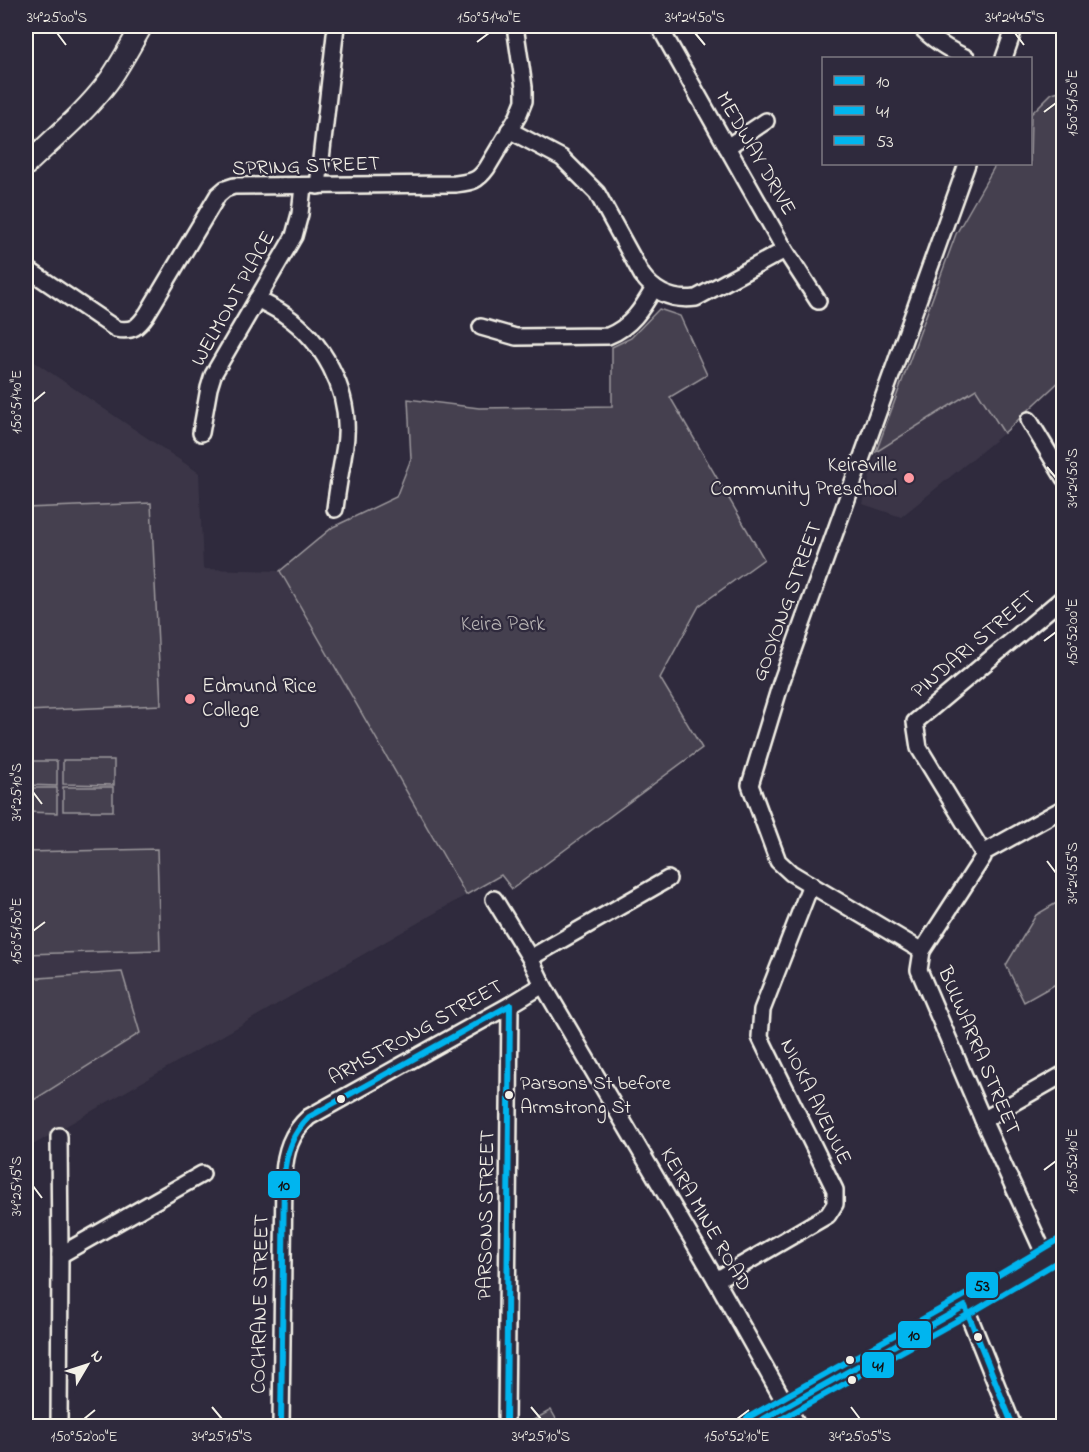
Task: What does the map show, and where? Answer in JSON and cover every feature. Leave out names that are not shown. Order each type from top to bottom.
[{"type":"main road","points":[[26,165],[98,94],[142,26]]},
{"type":"main road","points":[[751,1426],[965,1306],[1064,1247]]},
{"type":"street","name":"WELMONT PLACE","points":[[201,434],[213,375],[294,236],[311,186],[336,26]]},
{"type":"street","name":"SPRING STREET","points":[[26,268],[117,329],[128,330],[140,324],[147,314],[221,191],[225,189],[234,186],[455,184],[475,181],[481,176],[522,108],[525,94],[515,26]]},
{"type":"street","name":"MEDWAY DRIVE","points":[[659,26],[785,250],[818,301]]},
{"type":"street","points":[[920,26],[942,46],[966,57]]},
{"type":"street","points":[[1004,57],[1015,26]]},
{"type":"street","points":[[727,147],[766,121]]},
{"type":"street","points":[[509,130],[562,158],[597,193],[638,269],[648,283],[671,297],[696,298],[785,250]]},
{"type":"street","name":"GOOYONG STREET","points":[[922,951],[790,873],[778,861],[750,786],[781,683],[967,165]]},
{"type":"street","points":[[481,327],[516,337],[608,336],[628,325],[654,288]]},
{"type":"street","points":[[257,299],[285,315],[300,327],[329,363],[338,381],[346,435],[334,509]]},
{"type":"street","points":[[1029,420],[1064,478]]},
{"type":"street","name":"PINDARI STREET","points":[[983,853],[919,748],[915,722],[1064,597]]},
{"type":"street","points":[[983,853],[1064,808]]},
{"type":"street","name":"BULWARRA STREET","points":[[983,853],[983,857],[922,951],[920,970],[983,1120],[1046,1258]]},
{"type":"street","points":[[530,958],[668,879]]},
{"type":"street","name":"NIOKA AVENUE","points":[[716,1280],[828,1215],[835,1204],[835,1190],[760,1037],[762,1010],[811,884]]},
{"type":"street","name":"KEIRA MINE ROAD","points":[[494,899],[716,1280],[798,1426]]},
{"type":"street","name":"ARMSTRONG STREET","points":[[309,1117],[543,985]]},
{"type":"street","name":"PARSONS STREET","points":[[506,1426],[510,1005]]},
{"type":"street","points":[[983,1120],[1064,1074]]},
{"type":"street","name":"COCHRANE STREET","points":[[281,1426],[285,1162],[291,1138],[309,1117]]},
{"type":"street","points":[[59,1136],[59,1426]]},
{"type":"street","points":[[60,1255],[202,1174]]},
{"type":"street","points":[[965,1306],[1013,1426]]},
{"type":"shaded area","name":"Edmund Rice College","points":[[26,356],[199,473],[203,569],[280,571],[466,895],[26,1149]]},
{"type":"shaded area","name":"Keiraville Community Preschool","points":[[977,388],[1004,433],[901,517],[863,504],[876,452]]},
{"type":"green space","points":[[1063,90],[1063,378],[1004,433],[976,389],[876,452],[956,234],[995,165],[1032,165],[1032,113],[1052,93]]},
{"type":"green space","name":"Keira Park","points":[[659,309],[680,316],[707,375],[670,397],[764,559],[699,606],[660,678],[702,748],[512,889],[501,875],[466,895],[280,571],[333,527],[396,497],[411,459],[408,399],[479,408],[612,406],[612,347],[631,338]]},
{"type":"green space","points":[[151,503],[161,705],[26,711],[26,508]]},
{"type":"green space","points":[[63,760],[114,760],[114,785],[63,784]]},
{"type":"green space","points":[[26,761],[57,761],[57,786],[26,785]]},
{"type":"green space","points":[[63,787],[113,787],[113,811],[63,811]]},
{"type":"green space","points":[[26,788],[57,788],[57,813],[26,812]]},
{"type":"green space","points":[[157,849],[160,950],[26,954],[26,852]]},
{"type":"green space","points":[[1063,899],[1063,980],[1024,1002],[1006,965],[1036,915]]},
{"type":"green space","points":[[122,972],[140,1033],[26,1105],[26,979]]},
{"type":"green space","points":[[551,1410],[560,1426],[523,1426]]},
{"type":"transit line","name":"10","points":[[281,1426],[284,1175],[288,1151],[294,1137],[309,1117],[510,1005],[506,1426]]},
{"type":"transit line","name":"53","points":[[747,1418],[960,1298],[1059,1239]]},
{"type":"transit line","name":"41","points":[[769,1426],[1064,1258]]},
{"type":"transit line","name":"10","points":[[751,1426],[965,1306],[1013,1426]]},
{"type":"place","name":"Keiraville Community Preschool","points":[[909,478]]},
{"type":"place","name":"Edmund Rice College","points":[[190,699]]},
{"type":"place","name":"Parsons St before Armstrong St","points":[[509,1095]]}]
